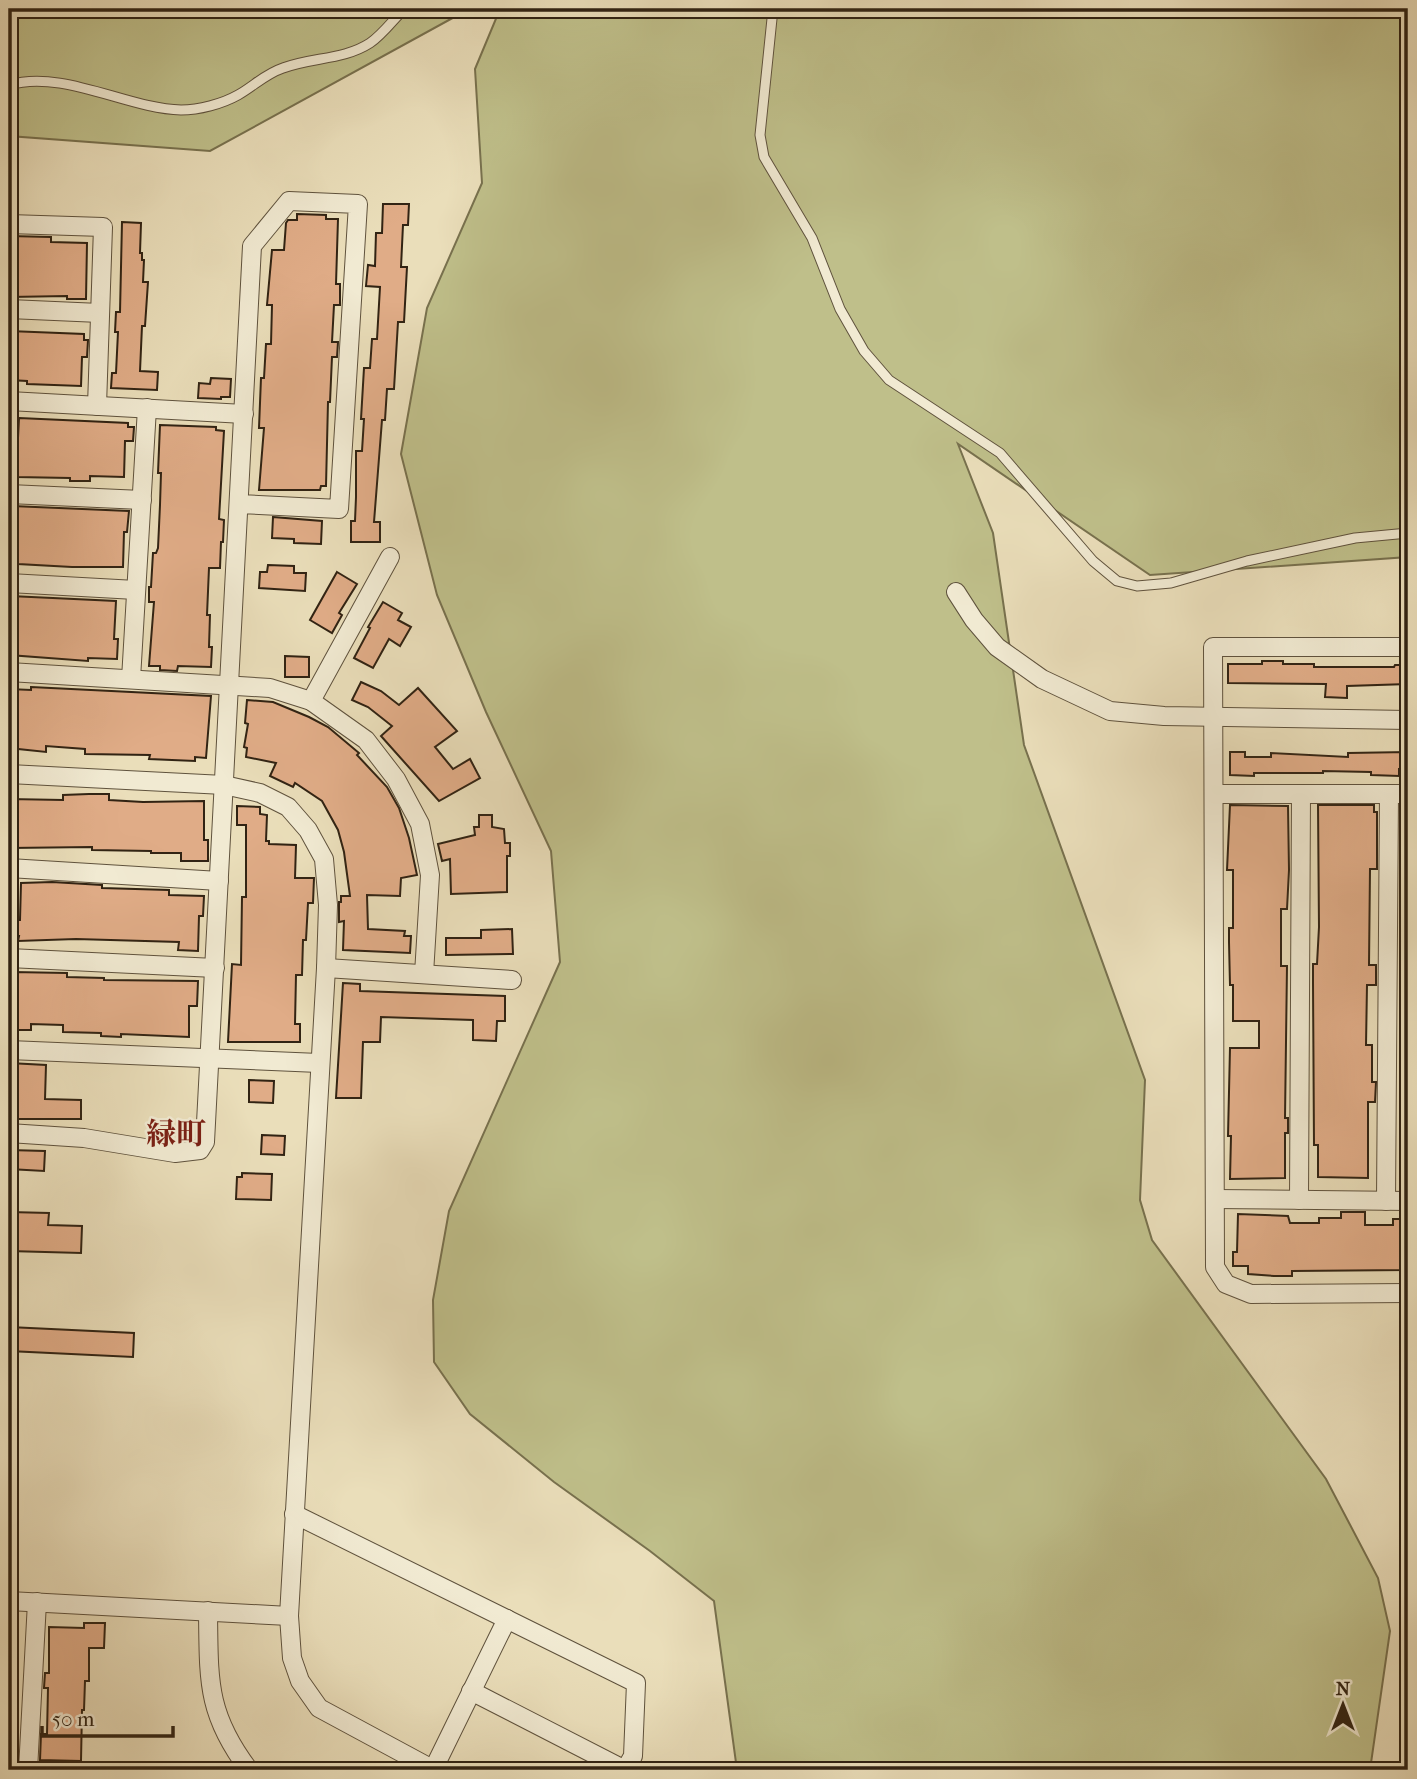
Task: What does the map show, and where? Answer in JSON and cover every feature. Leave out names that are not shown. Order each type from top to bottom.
[{"type":"street","points":[[9,1133],[84,1138],[174,1153],[200,1150],[205,1142],[252,246],[289,201],[358,204],[339,509],[239,504]]},
{"type":"street","points":[[9,224],[103,227],[97,406]]},
{"type":"street","points":[[9,309],[100,313]]},
{"type":"street","points":[[9,401],[244,414]]},
{"type":"street","points":[[131,679],[147,408]]},
{"type":"street","points":[[9,494],[142,500]]},
{"type":"street","points":[[311,701],[390,557]]},
{"type":"street","points":[[9,583],[136,590]]},
{"type":"street","points":[[956,592],[974,620],[997,647],[1042,679],[1110,711],[1164,716],[1408,720]]},
{"type":"street","points":[[1408,648],[1213,647],[1215,1267],[1226,1284],[1251,1294],[1408,1293]]},
{"type":"street","points":[[9,672],[270,688],[311,701],[366,740],[396,779],[420,824],[430,875],[424,974]]},
{"type":"street","points":[[9,774],[224,785],[260,793],[288,807],[308,830],[324,859],[328,905],[289,1616],[292,1658],[300,1681],[319,1707],[433,1770],[507,1619]]},
{"type":"street","points":[[1215,794],[1408,794]]},
{"type":"street","points":[[1299,1200],[1301,794]]},
{"type":"street","points":[[1386,1201],[1389,794]]},
{"type":"street","points":[[9,868],[219,881]]},
{"type":"street","points":[[9,958],[215,968]]},
{"type":"street","points":[[326,968],[512,980]]},
{"type":"street","points":[[9,1050],[319,1063]]},
{"type":"street","points":[[1215,1199],[1408,1201]]},
{"type":"street","points":[[294,1514],[636,1683],[633,1756],[625,1770],[471,1691]]},
{"type":"street","points":[[9,1601],[289,1616]]},
{"type":"street","points":[[28,1770],[37,1602]]},
{"type":"street","points":[[208,1611],[209,1680],[218,1720],[232,1747],[249,1770]]},
{"type":"lane","points":[[9,85],[23,81],[80,87],[182,110],[212,106],[237,96],[263,76],[286,66],[349,53],[360,48],[371,42],[404,9]]},
{"type":"lane","points":[[773,9],[760,135],[764,157],[813,238],[840,309],[864,351],[888,380],[1000,453],[1101,568],[1117,581],[1138,586],[1171,583],[1247,561],[1355,538],[1408,533]]},
{"type":"green space","points":[[9,9],[469,9],[210,151],[9,136]]},
{"type":"green space","points":[[500,9],[1408,9],[1408,557],[1150,575],[958,444],[993,533],[1024,745],[1145,1080],[1140,1200],[1152,1240],[1326,1479],[1378,1578],[1390,1631],[1370,1770],[737,1770],[714,1601],[554,1482],[470,1414],[434,1362],[433,1300],[449,1211],[560,962],[551,851],[486,712],[437,595],[401,454],[427,308],[482,183],[475,69]]},
{"type":"building","points":[[383,204],[409,204],[408,225],[403,225],[401,267],[407,267],[404,322],[398,322],[394,389],[387,389],[385,420],[382,420],[374,522],[380,522],[380,542],[351,542],[351,521],[355,521],[356,451],[362,451],[364,368],[370,368],[372,339],[377,339],[380,287],[366,286],[368,265],[375,266],[376,233],[382,233]]},
{"type":"building","points":[[297,214],[326,215],[326,219],[338,219],[336,284],[340,284],[340,305],[334,305],[332,342],[338,342],[337,357],[332,357],[328,402],[326,486],[321,486],[320,490],[259,490],[264,428],[259,428],[261,378],[264,378],[266,344],[271,344],[272,305],[267,305],[272,250],[284,250],[286,223],[288,220],[297,220]]},
{"type":"building","points":[[122,222],[141,223],[143,282],[148,282],[140,371],[158,372],[157,390],[111,388],[112,373],[116,373],[118,332],[115,332],[116,312],[120,312]]},
{"type":"building","points":[[9,236],[51,237],[51,242],[87,243],[86,299],[67,299],[67,296],[9,297]]},
{"type":"building","points":[[9,331],[84,334],[84,340],[88,340],[87,357],[82,357],[81,386],[27,384],[27,381],[9,380]]},
{"type":"building","points":[[211,378],[231,379],[230,397],[198,398],[199,383],[210,384]]},
{"type":"building","points":[[19,418],[128,423],[128,427],[134,427],[133,441],[125,441],[124,477],[90,476],[90,481],[70,481],[70,478],[16,477]]},
{"type":"building","points":[[160,425],[216,427],[216,430],[224,431],[219,519],[224,520],[223,542],[220,568],[209,568],[207,615],[210,615],[211,667],[178,666],[177,671],[149,666],[154,602],[149,602],[149,587],[153,553],[156,553],[158,548],[160,505]]},
{"type":"building","points":[[12,506],[129,511],[127,532],[124,532],[123,567],[72,567],[18,564],[18,561],[10,561]]},
{"type":"building","points":[[273,517],[322,521],[321,544],[294,543],[294,539],[272,538]]},
{"type":"building","points":[[268,565],[294,566],[294,573],[306,573],[305,591],[259,588],[260,572],[267,572]]},
{"type":"building","points":[[337,572],[357,584],[339,613],[342,615],[332,633],[310,620]]},
{"type":"building","points":[[10,596],[116,601],[114,639],[118,639],[117,659],[88,658],[88,661],[9,655]]},
{"type":"building","points":[[383,602],[402,613],[398,620],[411,627],[400,646],[389,639],[373,668],[354,658]]},
{"type":"building","points":[[285,656],[309,657],[309,677],[285,677]]},
{"type":"building","points":[[1262,661],[1314,664],[1314,667],[1408,665],[1408,684],[1347,686],[1347,698],[1325,697],[1326,684],[1228,683],[1228,664],[1262,664]]},
{"type":"building","points":[[361,682],[381,691],[399,705],[418,688],[457,731],[435,747],[453,769],[470,759],[480,778],[439,801],[381,736],[392,726],[368,707],[352,700]]},
{"type":"building","points":[[31,687],[211,696],[206,758],[195,757],[195,761],[149,759],[150,755],[85,754],[85,749],[46,746],[46,752],[9,748],[9,689],[31,690]]},
{"type":"building","points":[[247,700],[273,702],[328,727],[359,753],[357,755],[387,787],[399,808],[417,875],[401,878],[400,896],[367,895],[368,929],[405,931],[404,936],[411,936],[410,953],[343,950],[344,921],[339,922],[339,902],[341,896],[350,896],[338,830],[322,801],[295,783],[293,787],[270,776],[276,763],[246,757],[247,748],[244,747],[248,724],[245,723]]},
{"type":"building","points":[[1230,752],[1245,752],[1245,757],[1271,757],[1271,753],[1348,757],[1348,753],[1408,752],[1408,769],[1399,769],[1399,776],[1371,775],[1371,772],[1323,771],[1230,775]]},
{"type":"building","points":[[109,794],[109,800],[204,801],[204,840],[208,840],[208,861],[181,861],[181,853],[92,850],[92,847],[9,848],[9,799],[63,800],[63,795]]},
{"type":"building","points":[[1230,805],[1288,806],[1287,909],[1281,909],[1281,966],[1287,966],[1285,1118],[1288,1118],[1288,1133],[1285,1133],[1285,1178],[1230,1179],[1230,1048],[1259,1048],[1259,1021],[1233,1021],[1229,928],[1233,928],[1233,870],[1227,870]]},
{"type":"building","points":[[1318,805],[1374,805],[1374,812],[1377,812],[1377,869],[1370,869],[1369,965],[1376,965],[1376,985],[1367,985],[1366,1045],[1372,1045],[1372,1082],[1376,1082],[1375,1102],[1368,1102],[1368,1178],[1318,1177],[1318,1145],[1314,1145],[1313,964],[1317,964],[1319,927]]},
{"type":"building","points":[[237,806],[260,807],[260,814],[267,815],[266,841],[269,841],[269,844],[296,845],[295,878],[314,878],[313,903],[308,903],[306,940],[303,940],[302,975],[296,975],[295,1024],[300,1024],[300,1042],[228,1042],[232,964],[241,965],[242,897],[246,897],[246,825],[237,825]]},
{"type":"building","points":[[1400,812],[1408,812],[1408,869],[1400,869]]},
{"type":"building","points":[[479,815],[492,815],[492,827],[504,829],[505,843],[510,843],[510,856],[507,856],[507,892],[451,894],[450,859],[442,861],[438,844],[475,835],[474,827],[479,827]]},
{"type":"building","points":[[21,883],[102,885],[102,888],[169,890],[169,895],[204,896],[203,916],[199,916],[198,951],[178,950],[179,942],[76,939],[18,941],[19,936],[9,936],[9,920],[20,920]]},
{"type":"building","points":[[512,929],[513,954],[446,955],[446,938],[481,938],[481,930]]},
{"type":"building","points":[[12,972],[67,973],[67,977],[104,980],[198,981],[197,1006],[189,1006],[189,1037],[121,1034],[121,1037],[101,1036],[101,1033],[63,1032],[63,1025],[31,1024],[31,1030],[9,1030]]},
{"type":"building","points":[[343,983],[360,984],[360,991],[505,996],[505,1021],[497,1021],[496,1041],[473,1040],[473,1020],[381,1017],[380,1042],[363,1042],[361,1098],[336,1098]]},
{"type":"building","points":[[9,1063],[46,1065],[45,1099],[81,1100],[81,1119],[9,1119]]},
{"type":"building","points":[[249,1080],[274,1081],[273,1103],[249,1102]]},
{"type":"building","points":[[262,1135],[285,1136],[284,1155],[261,1154]]},
{"type":"building","points":[[9,1150],[45,1151],[44,1171],[9,1169]]},
{"type":"building","points":[[242,1173],[272,1174],[271,1200],[236,1199],[237,1177],[242,1177]]},
{"type":"building","points":[[9,1212],[49,1213],[48,1225],[82,1226],[81,1253],[9,1251]]},
{"type":"building","points":[[1341,1212],[1365,1212],[1365,1225],[1393,1225],[1393,1219],[1406,1219],[1406,1270],[1292,1271],[1292,1276],[1274,1276],[1248,1274],[1248,1266],[1233,1266],[1233,1252],[1237,1252],[1238,1214],[1288,1216],[1290,1223],[1319,1223],[1319,1218],[1341,1218]]},
{"type":"building","points":[[9,1327],[134,1333],[133,1357],[9,1351]]},
{"type":"building","points":[[84,1623],[105,1623],[104,1648],[89,1648],[89,1681],[85,1681],[82,1710],[81,1761],[40,1760],[41,1734],[47,1734],[48,1688],[44,1688],[45,1673],[49,1673],[49,1627],[84,1628]]},
{"type":"district","name":"緑町","points":[[176,1134]]}]
